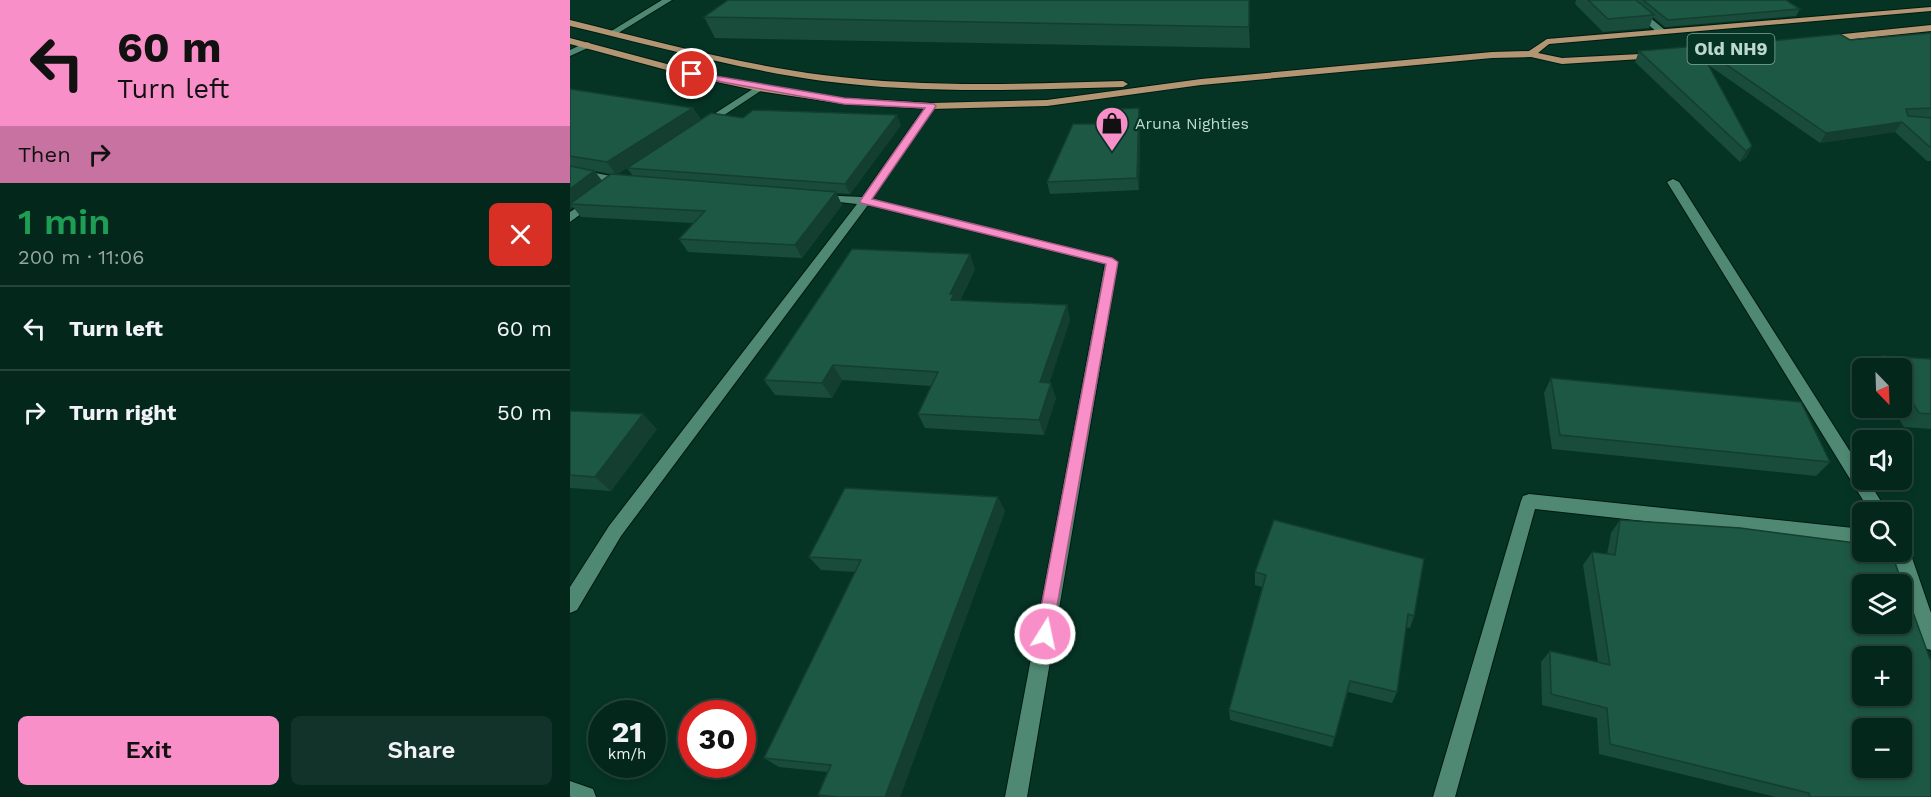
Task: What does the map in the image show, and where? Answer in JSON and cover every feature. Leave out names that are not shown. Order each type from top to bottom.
[{"type":"main road","points":[[1531,54],[1547,42],[1931,9]]},
{"type":"main road","name":"Old NH9","points":[[570,22],[738,62],[823,78],[915,86],[1051,86],[1201,82]]},
{"type":"main road","points":[[1813,40],[1931,28]]},
{"type":"main road","name":"Old NH9","points":[[570,41],[692,74],[759,88],[844,101],[931,106],[1047,104],[1218,80],[1492,56],[1531,54],[1562,61],[1666,55]]},
{"type":"street","points":[[612,33],[668,0]]},
{"type":"street","points":[[1624,0],[1662,32]]},
{"type":"street","points":[[570,53],[587,45]]},
{"type":"street","points":[[693,131],[759,88]]},
{"type":"street","points":[[570,604],[615,531],[865,201],[931,106]]},
{"type":"street","points":[[570,171],[626,179],[570,218]]},
{"type":"street","points":[[1673,182],[1873,502]]},
{"type":"street","points":[[807,196],[865,201],[1112,262],[1016,797]]},
{"type":"street","points":[[1444,797],[1529,501],[1852,536]]},
{"type":"street","points":[[1904,562],[1931,641]]},
{"type":"street","points":[[570,792],[585,797]]},
{"type":"building","points":[[728,0],[1249,0],[1249,27],[704,17]]},
{"type":"building","points":[[1588,0],[1636,0],[1654,15],[1608,19]]},
{"type":"building","points":[[1643,0],[1786,0],[1800,9],[1668,20]]},
{"type":"building","points":[[1931,33],[1931,108],[1906,109],[1908,116],[1931,118],[1931,148],[1902,122],[1826,133],[1702,48],[1840,34],[1850,40]]},
{"type":"building","points":[[1698,46],[1752,146],[1746,151],[1639,51]]},
{"type":"building","points":[[570,89],[693,108],[607,162],[570,156]]},
{"type":"building","points":[[1139,108],[1137,178],[1047,182],[1073,124],[1100,124],[1101,110]]},
{"type":"building","points":[[753,110],[897,115],[845,184],[627,168],[711,113],[743,118]]},
{"type":"building","points":[[570,166],[594,171],[570,189]]},
{"type":"building","points":[[611,174],[836,192],[795,245],[679,239],[705,211],[570,204]]},
{"type":"building","points":[[852,249],[970,254],[950,294],[954,294],[951,300],[1067,305],[1040,382],[1051,383],[1039,420],[918,414],[938,372],[833,365],[822,383],[764,380]]},
{"type":"building","points":[[1883,356],[1931,359],[1931,414],[1919,413],[1912,402],[1912,358],[1884,358]]},
{"type":"building","points":[[1551,378],[1801,402],[1830,462],[1560,435]]},
{"type":"building","points":[[570,411],[643,414],[595,477],[570,475]]},
{"type":"building","points":[[845,488],[998,497],[885,797],[818,795],[831,765],[764,758],[861,560],[809,557]]},
{"type":"building","points":[[1274,520],[1424,559],[1414,616],[1408,614],[1397,692],[1350,681],[1335,737],[1229,710],[1266,575],[1255,572]]},
{"type":"building","points":[[1620,520],[1740,528],[1852,543],[1852,562],[1895,562],[1899,574],[1852,574],[1852,634],[1912,634],[1912,610],[1931,659],[1931,797],[1810,797],[1809,793],[1610,744],[1607,708],[1551,694],[1550,651],[1610,665],[1592,552],[1615,555]]},
{"type":"place","name":"Aruna Nighties","points":[[1112,152]]},
{"type":"route","points":[[692,74],[759,88],[844,101],[931,106],[865,201],[1112,262],[1045,634]]}]
